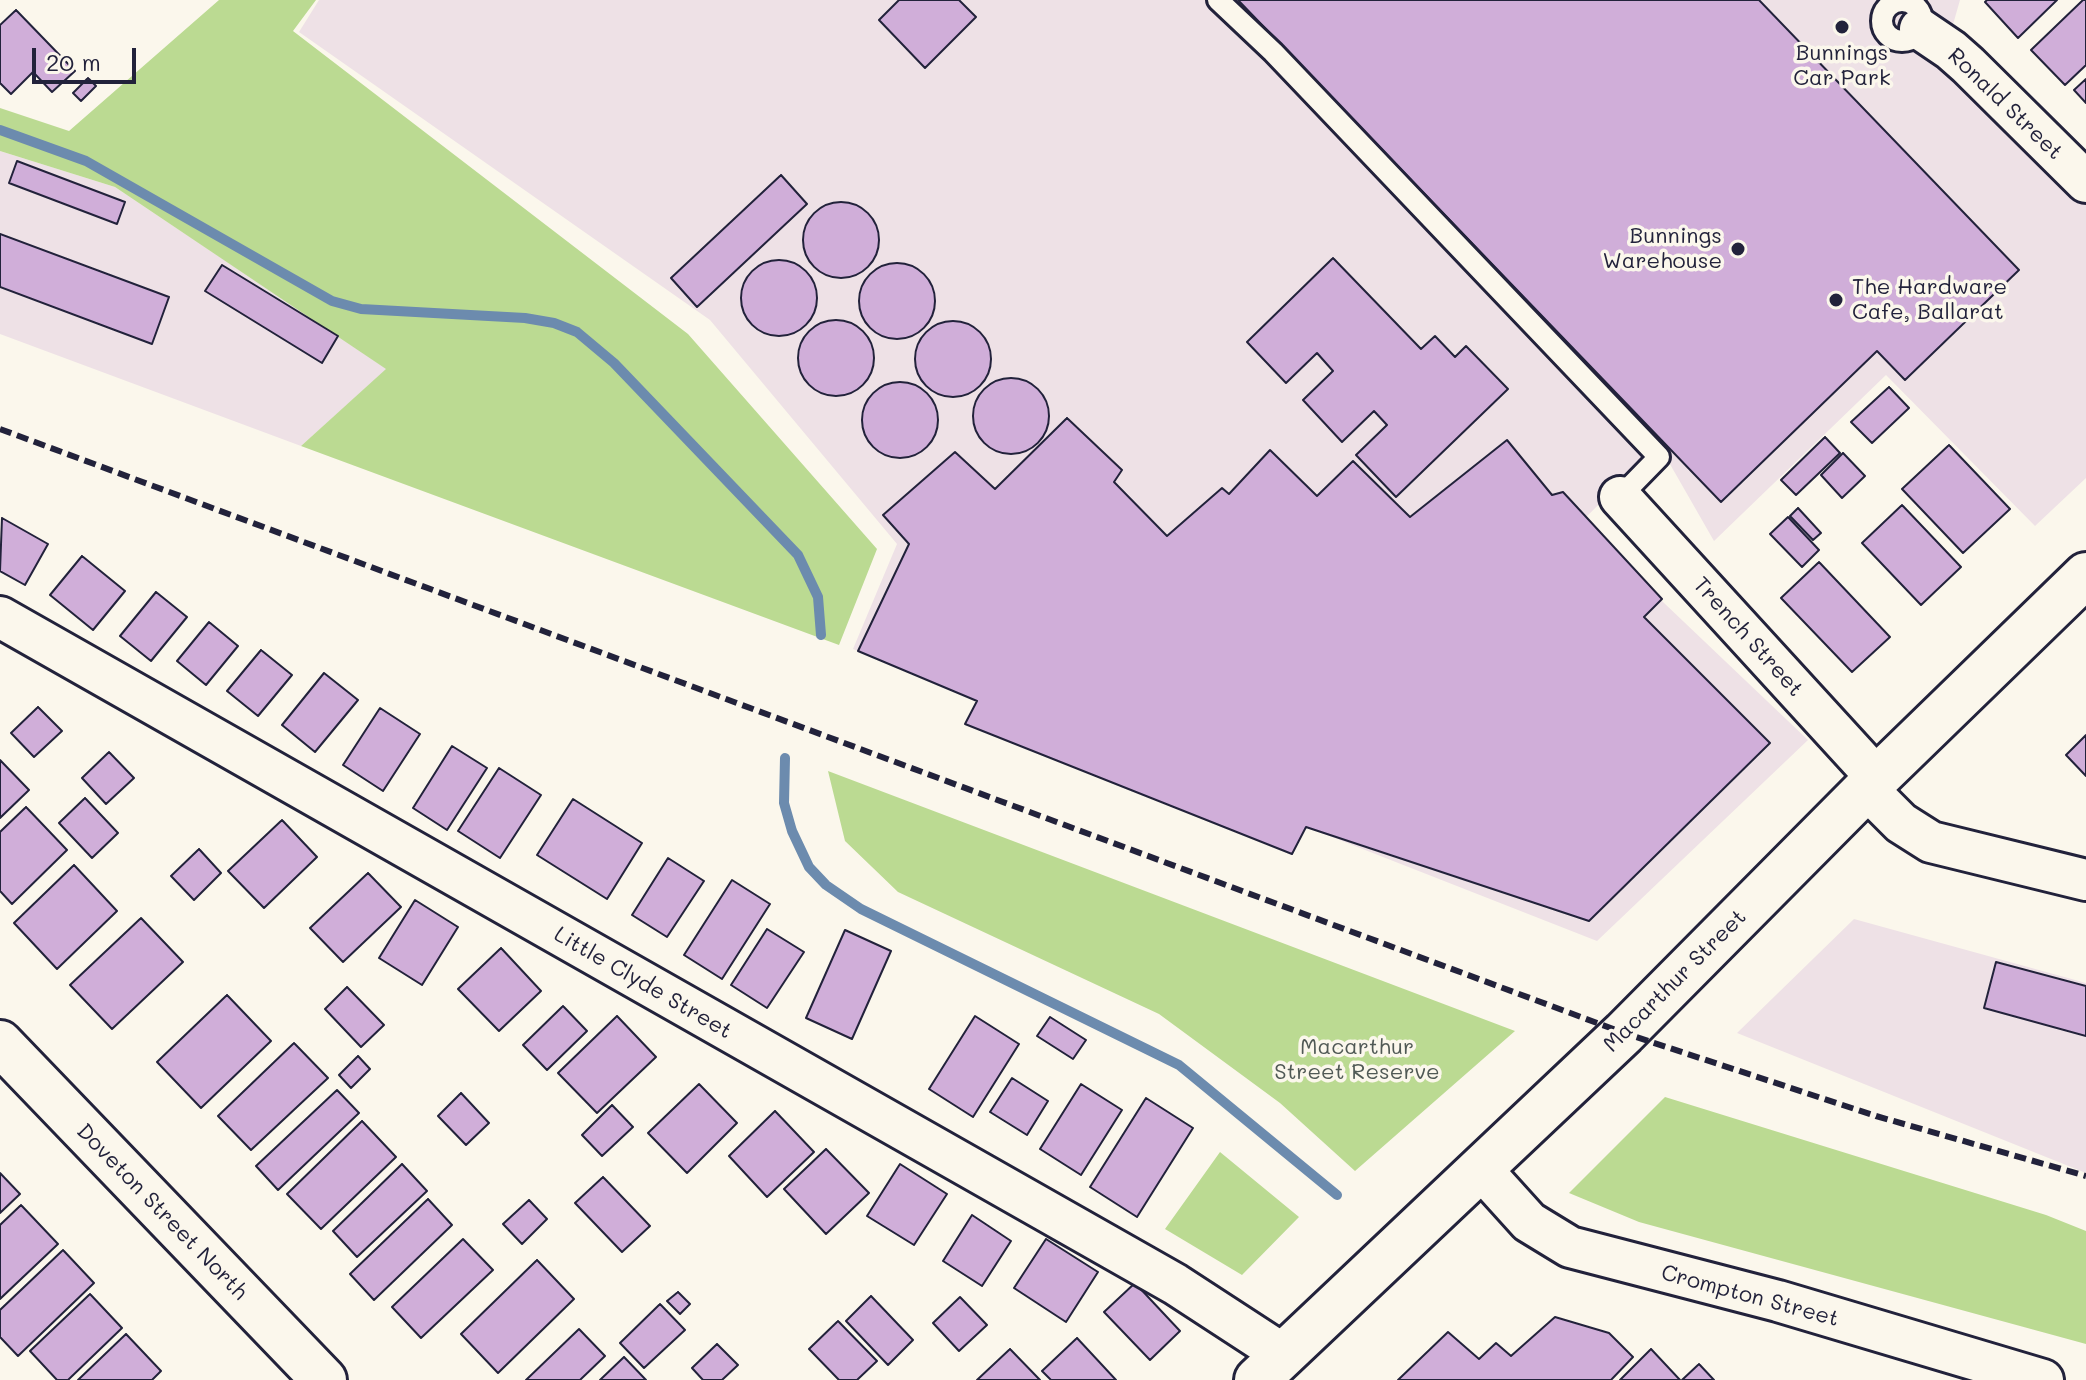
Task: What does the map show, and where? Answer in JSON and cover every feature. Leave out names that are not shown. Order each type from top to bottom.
[{"type":"main road","name":"Macarthur Street","points":[[1270,1367],[1640,1018],[1872,783],[2086,575]]},
{"type":"main road","name":"Doveton Street North","points":[[0,1043],[324,1380]]},
{"type":"street","name":"Ronald Street","points":[[1920,29],[1968,65],[2086,182]]},
{"type":"street","name":"Trench Street","points":[[1620,497],[1909,829],[1942,847],[2086,880]]},
{"type":"street","name":"Little Clyde Street","points":[[0,617],[1175,1284],[1270,1367]]},
{"type":"street","name":"Crompton Street","points":[[1482,1170],[1529,1222],[1570,1247],[1778,1301],[2043,1380]]},
{"type":"lane","points":[[1218,0],[1273,52],[1659,457],[1620,497]]},
{"type":"shaded area","points":[[319,0],[1960,0],[1944,56],[2086,201],[2086,478],[2035,526],[1886,375],[1714,541],[1659,445],[1580,523],[1808,740],[1597,941],[853,649],[897,544],[710,320],[299,32]]},
{"type":"shaded area","points":[[0,151],[115,187],[387,369],[301,446],[0,334]]},
{"type":"shaded area","points":[[1854,919],[2086,983],[2086,1173],[1737,1033]]},
{"type":"green space","points":[[219,0],[316,0],[293,31],[688,334],[877,549],[839,645],[301,446],[386,369],[115,187],[0,151],[0,108],[69,131]]},
{"type":"green space","name":"Macarthur Street Reserve","points":[[828,771],[1515,1031],[1355,1171],[1280,1103],[1159,1014],[898,892],[845,841]]},
{"type":"green space","points":[[1665,1097],[2046,1215],[2086,1231],[2086,1344],[1639,1222],[1569,1193]]},
{"type":"green space","points":[[1220,1152],[1299,1217],[1242,1275],[1165,1229]]},
{"type":"building","points":[[899,0],[959,0],[976,17],[925,68],[879,20]]},
{"type":"building","name":"Bunnings Warehouse","points":[[1238,0],[1759,0],[2019,270],[1905,380],[1877,351],[1721,502]]},
{"type":"building","points":[[2057,0],[2018,38],[1985,2]]},
{"type":"building","points":[[2086,0],[2086,65],[2065,85],[2031,50]]},
{"type":"building","points":[[16,10],[75,71],[52,92],[33,72],[11,94],[0,83],[0,25]]},
{"type":"building","points":[[88,78],[96,86],[81,101],[73,93]]},
{"type":"building","points":[[2086,79],[2086,103],[2074,90]]},
{"type":"building","points":[[17,161],[125,202],[117,224],[9,183]]},
{"type":"building","points":[[781,175],[807,204],[697,307],[671,278]]},
{"type":"building","points":[[841,202],[856,205],[868,213],[876,225],[879,240],[876,255],[868,267],[856,275],[841,278],[826,275],[814,267],[806,255],[803,240],[806,225],[814,213],[826,205]]},
{"type":"building","points":[[0,234],[169,297],[152,344],[0,287]]},
{"type":"building","points":[[1333,258],[1421,349],[1435,336],[1455,357],[1466,346],[1508,389],[1396,497],[1356,455],[1387,425],[1374,411],[1342,442],[1303,400],[1333,371],[1317,353],[1286,383],[1247,342]]},
{"type":"building","points":[[779,260],[794,263],[806,271],[814,283],[817,298],[814,313],[806,325],[794,333],[779,336],[764,333],[752,325],[744,313],[741,298],[744,283],[752,271],[764,263]]},
{"type":"building","points":[[897,263],[912,266],[924,274],[932,286],[935,301],[932,316],[924,328],[912,336],[897,339],[882,336],[870,328],[862,316],[859,301],[862,286],[870,274],[882,266]]},
{"type":"building","points":[[222,265],[338,336],[322,363],[205,291]]},
{"type":"building","points":[[836,320],[851,323],[863,331],[871,343],[874,358],[871,373],[863,385],[851,393],[836,396],[821,393],[809,385],[801,373],[798,358],[801,343],[809,331],[821,323]]},
{"type":"building","points":[[953,321],[968,324],[980,332],[988,344],[991,359],[988,374],[980,386],[968,394],[953,397],[938,394],[926,386],[918,374],[915,359],[918,344],[926,332],[938,324]]},
{"type":"building","points":[[1011,378],[1026,381],[1038,389],[1046,401],[1049,416],[1046,431],[1038,443],[1026,451],[1011,454],[996,451],[984,443],[976,431],[973,416],[976,401],[984,389],[996,381]]},
{"type":"building","points":[[900,382],[915,385],[927,393],[935,405],[938,420],[935,435],[927,447],[915,455],[900,458],[885,455],[873,447],[865,435],[862,420],[865,405],[873,393],[885,385]]},
{"type":"building","points":[[1889,387],[1909,408],[1872,443],[1851,422]]},
{"type":"building","points":[[1067,418],[1122,470],[1114,482],[1167,536],[1222,488],[1229,494],[1270,450],[1317,496],[1353,461],[1410,517],[1507,440],[1552,495],[1563,492],[1662,599],[1644,617],[1770,743],[1589,921],[1306,827],[1292,854],[965,724],[977,701],[858,651],[909,544],[883,515],[955,452],[995,489]]},
{"type":"building","points":[[1825,437],[1840,453],[1796,495],[1781,480]]},
{"type":"building","points":[[1949,445],[2010,509],[1963,553],[1902,489]]},
{"type":"building","points":[[1843,453],[1865,476],[1842,498],[1821,475]]},
{"type":"building","points":[[1902,505],[1961,567],[1921,605],[1862,543]]},
{"type":"building","points":[[1798,508],[1821,533],[1813,540],[1790,516]]},
{"type":"building","points":[[1788,517],[1819,550],[1802,567],[1770,534]]},
{"type":"building","points":[[2,518],[48,544],[25,585],[0,571]]},
{"type":"building","points":[[82,556],[125,591],[93,630],[50,595]]},
{"type":"building","points":[[1819,562],[1890,637],[1852,672],[1781,598]]},
{"type":"building","points":[[156,592],[187,617],[151,661],[120,636]]},
{"type":"building","points":[[209,622],[238,646],[206,685],[177,661]]},
{"type":"building","points":[[261,650],[292,675],[258,716],[227,691]]},
{"type":"building","points":[[324,673],[358,700],[315,752],[282,725]]},
{"type":"building","points":[[38,707],[62,731],[34,757],[11,733]]},
{"type":"building","points":[[380,708],[420,734],[383,791],[343,765]]},
{"type":"building","points":[[2086,735],[2086,776],[2066,755]]},
{"type":"building","points":[[452,746],[487,768],[447,830],[413,808]]},
{"type":"building","points":[[109,752],[134,778],[106,804],[82,778]]},
{"type":"building","points":[[0,760],[29,790],[0,818]]},
{"type":"building","points":[[499,768],[541,795],[500,858],[458,831]]},
{"type":"building","points":[[85,798],[118,833],[92,858],[59,823]]},
{"type":"building","points":[[573,799],[642,843],[607,899],[537,855]]},
{"type":"building","points":[[26,807],[67,850],[12,904],[0,891],[0,832]]},
{"type":"building","points":[[282,820],[317,857],[264,908],[228,871]]},
{"type":"building","points":[[199,849],[221,873],[194,900],[171,876]]},
{"type":"building","points":[[668,858],[704,881],[667,937],[632,915]]},
{"type":"building","points":[[74,865],[117,911],[57,969],[14,923]]},
{"type":"building","points":[[368,873],[401,907],[343,962],[310,928]]},
{"type":"building","points":[[732,880],[770,904],[722,979],[684,955]]},
{"type":"building","points":[[415,900],[458,927],[422,985],[379,958]]},
{"type":"building","points":[[141,918],[183,962],[112,1029],[70,985]]},
{"type":"building","points":[[767,929],[804,952],[767,1008],[731,985]]},
{"type":"building","points":[[845,930],[891,951],[852,1039],[806,1018]]},
{"type":"building","points":[[501,948],[541,991],[499,1031],[458,989]]},
{"type":"building","points":[[1996,962],[2086,986],[2086,1036],[1984,1008]]},
{"type":"building","points":[[347,987],[384,1025],[361,1047],[325,1009]]},
{"type":"building","points":[[227,995],[271,1041],[201,1108],[157,1062]]},
{"type":"building","points":[[563,1006],[587,1031],[547,1070],[523,1045]]},
{"type":"building","points":[[617,1016],[656,1057],[597,1113],[558,1073]]},
{"type":"building","points":[[975,1016],[1019,1044],[973,1117],[929,1089]]},
{"type":"building","points":[[1050,1017],[1086,1040],[1073,1059],[1037,1036]]},
{"type":"building","points":[[294,1043],[328,1078],[251,1150],[218,1116]]},
{"type":"building","points":[[358,1056],[370,1069],[351,1088],[339,1075]]},
{"type":"building","points":[[1012,1078],[1048,1101],[1027,1135],[990,1112]]},
{"type":"building","points":[[699,1084],[737,1123],[687,1173],[648,1133]]},
{"type":"building","points":[[1081,1084],[1122,1110],[1081,1175],[1040,1149]]},
{"type":"building","points":[[337,1090],[359,1113],[278,1190],[256,1166]]},
{"type":"building","points":[[461,1093],[489,1123],[466,1145],[438,1116]]},
{"type":"building","points":[[1146,1098],[1193,1128],[1137,1217],[1090,1187]]},
{"type":"building","points":[[612,1105],[633,1127],[602,1156],[582,1135]]},
{"type":"building","points":[[775,1111],[814,1152],[767,1197],[729,1156]]},
{"type":"building","points":[[362,1121],[396,1157],[321,1229],[287,1194]]},
{"type":"building","points":[[826,1149],[869,1193],[826,1234],[784,1189]]},
{"type":"building","points":[[402,1164],[427,1191],[357,1257],[333,1231]]},
{"type":"building","points":[[900,1164],[947,1194],[914,1245],[867,1216]]},
{"type":"building","points":[[0,1173],[20,1194],[0,1213]]},
{"type":"building","points":[[603,1177],[650,1226],[622,1252],[575,1203]]},
{"type":"building","points":[[428,1199],[452,1225],[374,1300],[350,1274]]},
{"type":"building","points":[[529,1200],[547,1219],[522,1244],[503,1224]]},
{"type":"building","points":[[21,1205],[58,1244],[0,1299],[0,1225]]},
{"type":"building","points":[[972,1215],[1011,1241],[982,1286],[943,1261]]},
{"type":"building","points":[[463,1239],[493,1270],[421,1338],[392,1307]]},
{"type":"building","points":[[1046,1239],[1098,1272],[1066,1322],[1014,1288]]},
{"type":"building","points":[[63,1250],[94,1283],[18,1356],[0,1337],[0,1310]]},
{"type":"building","points":[[537,1260],[574,1299],[498,1373],[461,1334]]},
{"type":"building","points":[[1135,1283],[1180,1331],[1150,1360],[1104,1312]]},
{"type":"building","points":[[678,1292],[690,1304],[680,1314],[667,1301]]},
{"type":"building","points":[[90,1294],[122,1328],[68,1380],[57,1380],[30,1351]]},
{"type":"building","points":[[871,1296],[913,1340],[888,1365],[846,1321]]},
{"type":"building","points":[[960,1297],[987,1325],[959,1351],[933,1323]]},
{"type":"building","points":[[660,1304],[685,1330],[644,1368],[620,1343]]},
{"type":"building","points":[[1555,1317],[1609,1333],[1633,1357],[1611,1380],[1398,1380],[1448,1332],[1479,1359],[1496,1343],[1511,1356]]},
{"type":"building","points":[[838,1321],[877,1361],[857,1380],[839,1380],[809,1349]]},
{"type":"building","points":[[579,1329],[605,1356],[580,1380],[526,1380]]},
{"type":"building","points":[[126,1334],[161,1371],[152,1380],[78,1380]]},
{"type":"building","points":[[1077,1338],[1116,1380],[1051,1380],[1042,1371]]},
{"type":"building","points":[[717,1344],[738,1365],[722,1380],[703,1380],[692,1368]]},
{"type":"building","points":[[1010,1349],[1040,1380],[977,1380]]},
{"type":"building","points":[[1651,1349],[1680,1380],[1620,1380]]},
{"type":"building","points":[[624,1357],[646,1380],[600,1380]]},
{"type":"building","points":[[1699,1364],[1714,1380],[1682,1380]]},
{"type":"waterway","points":[[0,130],[86,161],[332,301],[361,309],[525,318],[554,323],[577,332],[614,363],[798,555],[818,597],[821,635]]},
{"type":"waterway","points":[[785,758],[784,803],[792,831],[809,867],[826,885],[861,909],[1179,1065],[1337,1195]]},
{"type":"railway","points":[[0,429],[1624,1033],[1876,1116],[2086,1176]]},
{"type":"place","name":"Bunnings Car Park","points":[[1842,27]]},
{"type":"place","name":"Bunnings Warehouse","points":[[1738,249]]},
{"type":"place","name":"The Hardware Cafe, Ballarat","points":[[1836,300]]}]
